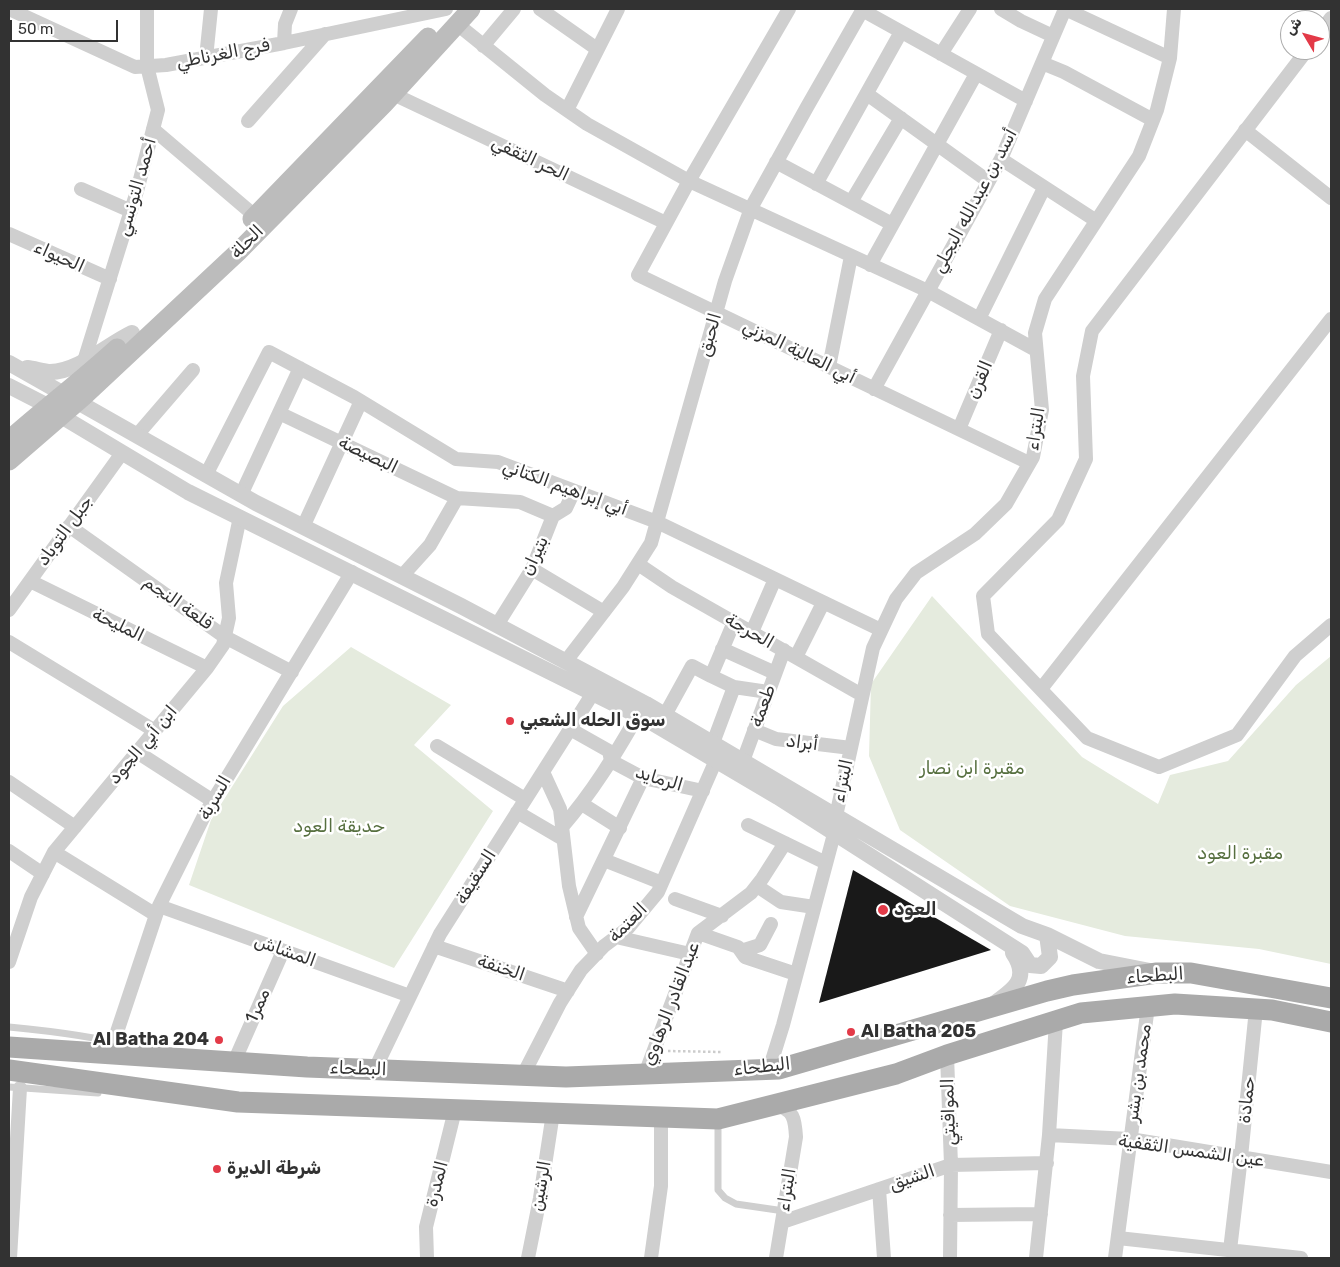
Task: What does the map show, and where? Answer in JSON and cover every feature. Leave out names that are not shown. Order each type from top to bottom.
[{"type":"main road","name":"الحلة","points":[[71,398],[81,381],[226,245],[452,14],[471,9]]},
{"type":"main road","name":"الحلة","points":[[9,440],[71,398],[238,252],[393,94],[452,14]]},
{"type":"main road","name":"الحلة","points":[[9,461],[54,411]]},
{"type":"main road","name":"البطحاء","points":[[9,1047],[234,1062],[566,1077],[769,1070],[779,1069],[987,1008],[1073,985],[1157,973],[1190,972],[1331,998]]},
{"type":"main road","name":"البطحاء","points":[[12,1082],[238,1102],[718,1119],[896,1074],[947,1055],[1081,1014],[1175,1004],[1272,1010],[1331,1022]]},
{"type":"street","name":"أحمد التونسي","points":[[84,361],[131,212],[158,110],[147,66],[147,9]]},
{"type":"street","points":[[206,58],[211,9]]},
{"type":"street","points":[[284,43],[286,24],[291,9]]},
{"type":"street","points":[[484,46],[514,9]]},
{"type":"street","points":[[540,9],[597,49]]},
{"type":"street","points":[[566,110],[618,9]]},
{"type":"street","points":[[942,54],[970,9]]},
{"type":"street","points":[[1065,9],[1170,58]]},
{"type":"street","name":"أسد بن عبدالله البجلي","points":[[874,388],[1000,159],[1065,9]]},
{"type":"street","name":"البتراء","points":[[836,816],[873,648],[896,599],[916,573],[975,534],[1006,504],[1033,457],[1042,410],[1035,333],[1045,299],[1095,220],[1139,156],[1157,110],[1170,58],[1174,9]]},
{"type":"street","name":"فرج الغرناطي","points":[[14,10],[135,67],[166,65],[325,34],[452,14]]},
{"type":"street","name":"أبي العالية المزني","points":[[786,10],[638,275],[1029,463]]},
{"type":"street","points":[[863,10],[1026,101]]},
{"type":"street","name":"الحبق","points":[[566,661],[623,587],[651,543],[725,281],[751,208],[863,10]]},
{"type":"street","points":[[1007,11],[1020,21],[1053,36]]},
{"type":"street","points":[[452,14],[484,46],[545,95],[587,124],[689,181],[928,291],[1036,350]]},
{"type":"street","points":[[816,184],[901,32]]},
{"type":"street","points":[[248,121],[325,34]]},
{"type":"street","points":[[1299,60],[1092,330],[1083,376],[1086,459],[1058,520],[983,596],[988,634],[1087,738],[1159,767],[1237,734],[1295,656],[1331,625]]},
{"type":"street","points":[[1042,63],[1064,72],[1153,120]]},
{"type":"street","points":[[870,265],[976,74]]},
{"type":"street","name":"الحر الثقفي","points":[[393,94],[666,223]]},
{"type":"street","points":[[867,94],[988,181]]},
{"type":"street","points":[[851,202],[901,118]]},
{"type":"street","points":[[153,128],[255,216]]},
{"type":"street","points":[[1245,130],[1331,198]]},
{"type":"street","points":[[1000,159],[1095,220]]},
{"type":"street","points":[[776,162],[892,224]]},
{"type":"street","points":[[980,319],[1044,188]]},
{"type":"street","points":[[81,189],[131,212]]},
{"type":"street","name":"الحيواء","points":[[9,234],[110,279]]},
{"type":"street","points":[[829,367],[851,256]]},
{"type":"street","points":[[1041,689],[1331,319]]},
{"type":"street","name":"القرن","points":[[959,429],[1001,330]]},
{"type":"street","points":[[13,365],[52,372],[76,366],[132,334]]},
{"type":"street","name":"أبي إبراهيم الكتاني","points":[[206,475],[269,352],[361,401],[456,459],[498,462],[657,522],[881,630]]},
{"type":"street","points":[[13,365],[241,495],[497,624],[665,715],[1022,926],[1047,935],[1099,961],[1157,973]]},
{"type":"street","points":[[241,495],[300,368]]},
{"type":"street","points":[[136,435],[193,370]]},
{"type":"street","points":[[9,386],[188,492],[593,693],[716,760],[778,797],[1004,941],[1022,953],[1030,965],[1041,966],[1050,957],[1047,935]]},
{"type":"street","points":[[303,526],[361,401]]},
{"type":"street","name":"البصيصة","points":[[279,413],[457,498],[520,502],[553,516]]},
{"type":"street","name":"جبل التوباد","points":[[9,610],[122,453]]},
{"type":"street","name":"بتيران","points":[[497,624],[532,569],[553,516],[566,508],[574,491]]},
{"type":"street","points":[[402,576],[430,545],[457,498]]},
{"type":"street","name":"ابن أبي الجود","points":[[9,962],[31,897],[54,852],[207,668],[223,646],[229,618],[226,583],[240,517]]},
{"type":"street","name":"قلعة النجم","points":[[69,526],[225,637],[292,672]]},
{"type":"street","name":"الحرجة","points":[[638,564],[672,586],[862,695]]},
{"type":"street","points":[[532,569],[604,612]]},
{"type":"street","name":"السربة","points":[[114,1041],[158,910],[213,801],[352,572]]},
{"type":"street","points":[[752,632],[775,579]]},
{"type":"street","name":"المليحة","points":[[30,581],[207,668]]},
{"type":"street","points":[[796,657],[823,602]]},
{"type":"street","points":[[711,676],[734,622]]},
{"type":"street","points":[[9,642],[155,731]]},
{"type":"street","points":[[722,649],[775,673]]},
{"type":"street","name":"طعمة","points":[[743,761],[784,650]]},
{"type":"street","points":[[665,715],[692,666],[734,687],[768,692]]},
{"type":"street","points":[[713,743],[734,687]]},
{"type":"street","name":"السقيفة","points":[[375,1069],[440,934],[593,693]]},
{"type":"street","points":[[562,833],[611,761],[638,716]]},
{"type":"street","name":"الرمايد","points":[[570,729],[609,751],[611,761],[643,778],[703,791]]},
{"type":"street","name":"أبراد","points":[[754,730],[776,740],[851,748]]},
{"type":"street","points":[[437,746],[525,800]]},
{"type":"street","points":[[137,752],[213,801]]},
{"type":"street","name":"العتمة","points":[[523,1075],[581,970],[596,954],[628,928],[658,892],[716,760]]},
{"type":"street","points":[[543,772],[560,809],[569,886],[579,928],[596,954]]},
{"type":"street","points":[[576,917],[643,778]]},
{"type":"street","points":[[9,782],[75,827]]},
{"type":"street","points":[[582,804],[620,828]]},
{"type":"street","points":[[517,812],[562,833]]},
{"type":"street","points":[[748,825],[826,864]]},
{"type":"street","points":[[769,1070],[834,834]]},
{"type":"street","name":"عبدالقادر الرهاوي","points":[[645,1074],[698,933],[751,894],[785,843]]},
{"type":"street","points":[[9,850],[43,874]]},
{"type":"street","name":"المشاش","points":[[54,852],[158,910],[283,951],[410,996]]},
{"type":"street","points":[[604,860],[662,883]]},
{"type":"street","points":[[757,886],[781,902],[814,907]]},
{"type":"street","points":[[675,899],[722,916]]},
{"type":"street","points":[[741,951],[760,945],[771,924]]},
{"type":"street","points":[[698,933],[738,947],[746,957],[796,974]]},
{"type":"street","points":[[616,937],[690,954]]},
{"type":"street","points":[[987,1008],[1014,988],[1021,973],[1015,956],[1004,941]]},
{"type":"street","name":"الخنفة","points":[[434,946],[568,991]]},
{"type":"street","name":"ممر1","points":[[234,1062],[283,951]]},
{"type":"street","name":"محمد بن بشر","points":[[1115,1258],[1148,1006]]},
{"type":"street","name":"حمادة","points":[[1230,1250],[1256,1009]]},
{"type":"street","points":[[1036,1258],[1050,1135],[1056,1021]]},
{"type":"street","name":"المواقيتي","points":[[947,1055],[950,1258]]},
{"type":"street","points":[[10,1258],[12,1082]]},
{"type":"street","name":"البتراء","points":[[773,1105],[783,1107],[790,1112],[795,1120],[796,1137],[776,1258]]},
{"type":"street","name":"المدرة","points":[[427,1258],[426,1226],[455,1110]]},
{"type":"street","name":"الرشين","points":[[528,1258],[540,1198],[553,1113]]},
{"type":"street","points":[[651,1258],[661,1186],[661,1117]]},
{"type":"street","name":"عين الشمس الثقفية","points":[[1050,1135],[1130,1140],[1331,1172]]},
{"type":"street","name":"الشيق","points":[[783,1216],[879,1189],[950,1165],[1047,1163]]},
{"type":"street","points":[[879,1189],[884,1258]]},
{"type":"street","points":[[950,1215],[1041,1214]]},
{"type":"street","points":[[1118,1238],[1301,1258]]},
{"type":"lane","name":"البطحاء","points":[[9,1027],[114,1041],[179,1058]]},
{"type":"lane","points":[[12,1082],[109,1093]]},
{"type":"lane","name":"البطحاء","points":[[129,1095],[238,1102]]},
{"type":"lane","points":[[718,1119],[718,1190],[725,1198],[736,1204],[783,1216]]},
{"type":"path","points":[[654,1050],[728,1052]]},
{"type":"green space","points":[[932,596],[1082,757],[1158,804],[1170,775],[1228,761],[1296,685],[1331,656],[1331,964],[1259,949],[1125,936],[1010,906],[900,830],[869,756],[871,684]]},
{"type":"green space","name":"حديقة العود","points":[[351,647],[451,705],[414,745],[493,811],[394,968],[189,885],[211,820],[283,706]]},
{"type":"building","name":"العود","points":[[853,870],[991,950],[819,1003]]},
{"type":"place","name":"سوق الحله الشعبي","points":[[510,721]]},
{"type":"place","name":"العود","points":[[883,910]]},
{"type":"place","name":"Al Batha 205","points":[[851,1032]]},
{"type":"place","name":"Al Batha 204","points":[[219,1040]]},
{"type":"place","name":"شرطة الديرة","points":[[217,1169]]},
{"type":"park label","name":"مقبرة ابن نصار","points":[[972,769]]},
{"type":"park label","name":"مقبرة العود","points":[[1240,854]]}]
